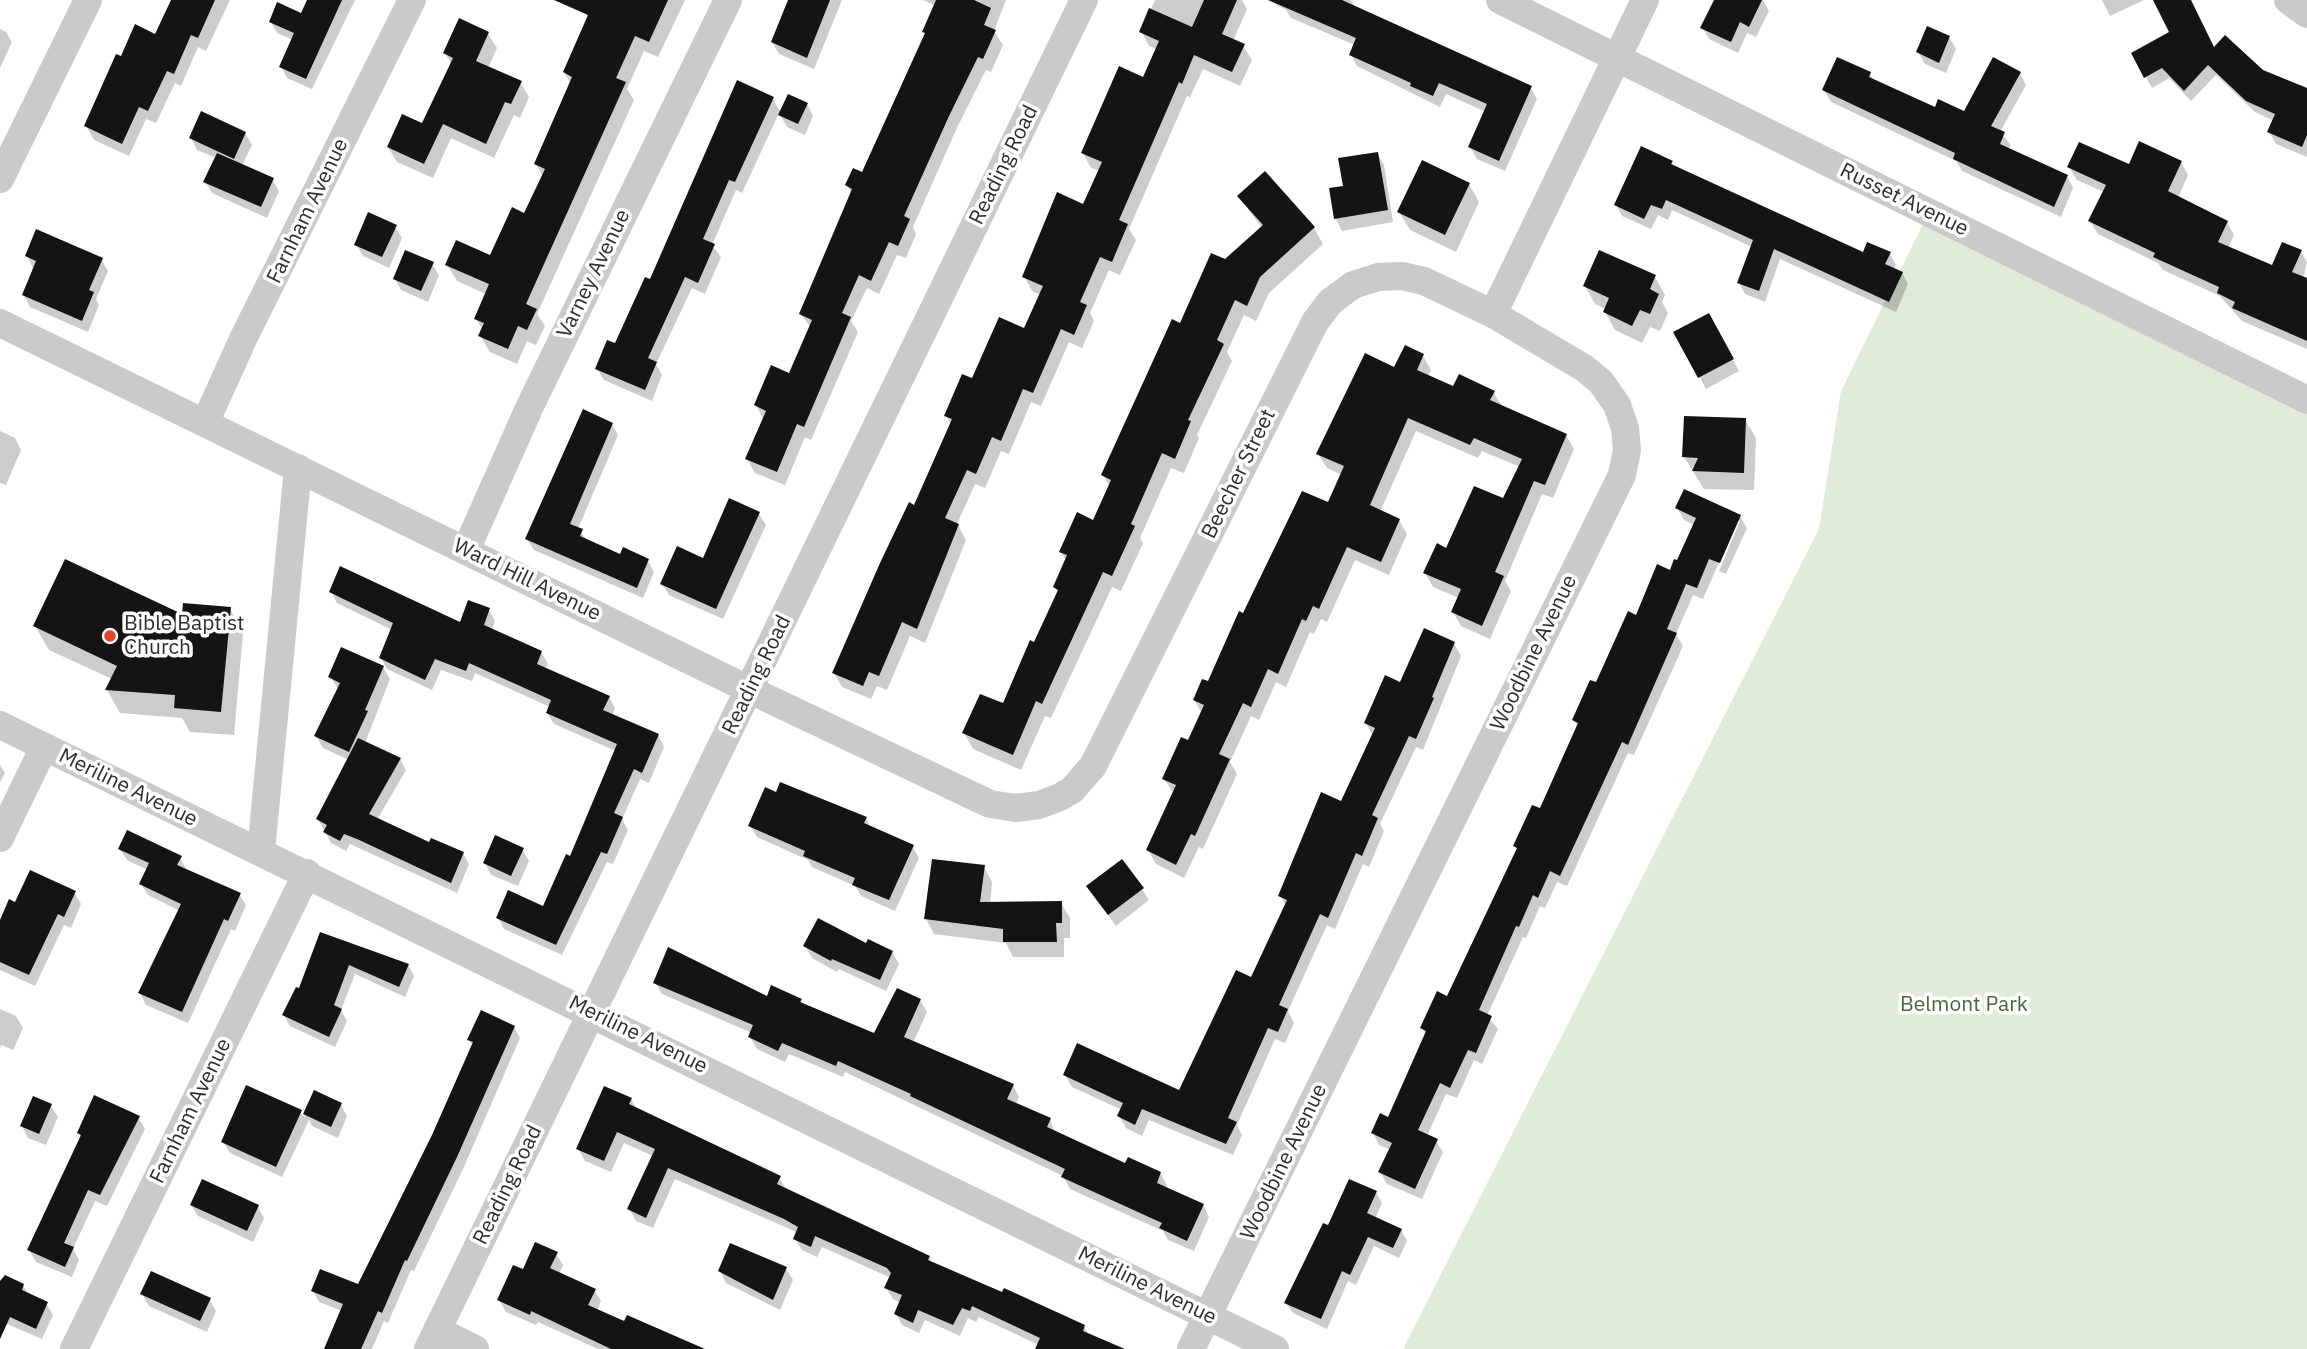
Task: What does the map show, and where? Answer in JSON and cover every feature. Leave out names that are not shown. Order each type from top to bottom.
[{"type":"street","points":[[0,179],[88,0]]},
{"type":"street","name":"Farnham Avenue","points":[[205,424],[244,337],[412,0]]},
{"type":"street","name":"Varney Avenue","points":[[466,550],[530,406],[728,0]]},
{"type":"street","name":"Reading Road","points":[[432,1340],[1084,0]]},
{"type":"street","name":"Russet Avenue","points":[[1500,0],[2307,400]]},
{"type":"street","points":[[1493,314],[1645,0]]},
{"type":"street","points":[[2288,0],[2307,14]]},
{"type":"street","name":"Beecher Street","points":[[1060,797],[1072,790],[1093,766],[1315,322],[1330,302],[1353,285],[1378,277],[1402,276],[1424,281],[1493,314]]},
{"type":"street","name":"Woodbine Avenue","points":[[1191,1349],[1622,475],[1627,450],[1625,428],[1617,405],[1601,382],[1584,368],[1493,314]]},
{"type":"street","name":"Ward Hill Avenue","points":[[0,324],[750,690],[990,804],[1016,808],[1039,805],[1060,797]]},
{"type":"street","points":[[261,851],[298,468]]},
{"type":"street","name":"Meriline Avenue","points":[[0,725],[592,1012],[1275,1349]]},
{"type":"street","points":[[0,838],[44,747]]},
{"type":"street","name":"Farnham Avenue","points":[[74,1349],[307,873]]},
{"type":"street","points":[[432,1340],[475,1349]]},
{"type":"green space","name":"Belmont Park","points":[[1929,212],[2307,400],[2307,1349],[1403,1349],[1819,529],[1841,391]]},
{"type":"building","points":[[171,0],[215,0],[198,38],[191,35],[174,74],[167,71],[148,111],[139,107],[122,144],[84,126],[116,54],[121,56],[135,24],[155,34]]},
{"type":"building","points":[[307,0],[342,0],[306,79],[279,67],[294,33],[269,22],[277,2],[301,13]]},
{"type":"building","points":[[554,0],[668,0],[649,42],[635,36],[616,78],[626,82],[526,304],[537,309],[527,330],[518,326],[508,349],[478,336],[484,323],[474,319],[489,284],[445,265],[456,240],[490,255],[512,207],[524,213],[545,169],[534,164],[572,77],[563,72],[588,15]]},
{"type":"building","points":[[788,0],[830,0],[807,58],[771,42]]},
{"type":"building","points":[[936,0],[974,0],[991,8],[984,25],[996,30],[983,59],[978,57],[949,116],[904,216],[910,219],[898,246],[889,242],[871,281],[859,275],[842,313],[851,317],[804,427],[797,424],[777,472],[745,459],[766,411],[754,405],[771,365],[789,373],[812,320],[799,314],[852,189],[845,185],[853,168],[862,172],[925,33],[922,32]]},
{"type":"building","points":[[1204,0],[1237,0],[1222,34],[1245,44],[1232,72],[1194,55],[1182,84],[1179,82],[1119,220],[1128,224],[1112,262],[1100,257],[1080,302],[1087,305],[1074,335],[1061,329],[1033,393],[1023,389],[1001,441],[992,437],[976,474],[967,470],[945,518],[959,524],[917,629],[902,622],[879,676],[869,672],[863,686],[832,673],[880,563],[909,502],[914,505],[952,419],[944,416],[962,374],[972,378],[999,317],[1024,328],[1043,286],[1022,277],[1057,192],[1083,204],[1102,162],[1081,153],[1119,66],[1143,77],[1159,41],[1139,32],[1149,8],[1192,27]]},
{"type":"building","points":[[1268,0],[1342,0],[1532,86],[1499,161],[1468,147],[1487,104],[1439,83],[1433,96],[1410,86],[1411,83],[1349,55],[1356,38]]},
{"type":"building","points":[[1714,0],[1762,0],[1749,27],[1740,22],[1731,42],[1700,28]]},
{"type":"building","points":[[2153,0],[2191,0],[2214,47],[2225,35],[2263,70],[2307,88],[2307,135],[2302,147],[2267,132],[2275,114],[2246,101],[2208,65],[2184,91],[2162,68],[2144,78],[2131,53],[2169,32]]},
{"type":"building","points":[[459,18],[489,32],[476,61],[522,81],[511,104],[505,102],[486,144],[443,124],[424,164],[387,147],[402,114],[422,123],[453,58],[443,53]]},
{"type":"building","points":[[1927,26],[1950,36],[1939,63],[1916,52]]},
{"type":"building","points":[[1837,57],[1871,72],[1869,77],[1935,107],[1938,99],[1964,111],[1993,57],[2021,72],[1991,126],[2005,132],[2000,144],[2068,175],[2054,207],[1953,159],[1955,153],[1822,90]]},
{"type":"building","points":[[737,80],[774,97],[735,182],[729,180],[703,239],[715,244],[698,283],[685,277],[648,358],[657,362],[645,390],[595,369],[607,340],[615,343],[645,277],[650,279]]},
{"type":"building","points":[[788,94],[808,103],[798,124],[778,115]]},
{"type":"building","points":[[201,111],[246,132],[234,159],[189,138]]},
{"type":"building","points":[[2139,141],[2182,161],[2168,191],[2228,221],[2218,242],[2272,265],[2282,242],[2302,250],[2292,272],[2307,278],[2307,341],[2232,308],[2235,302],[2217,293],[2219,287],[2153,257],[2155,253],[2088,221],[2106,185],[2067,167],[2079,142],[2129,164]]},
{"type":"building","points":[[1641,146],[1673,161],[1671,164],[1863,252],[1867,242],[1891,252],[1885,264],[1903,272],[1889,302],[1774,249],[1759,291],[1737,283],[1753,240],[1666,200],[1662,209],[1651,205],[1644,219],[1614,205]]},
{"type":"building","points":[[1378,152],[1388,210],[1334,219],[1329,188],[1343,186],[1338,158]]},
{"type":"building","points":[[217,153],[274,178],[261,207],[203,182]]},
{"type":"building","points":[[1422,160],[1470,183],[1445,235],[1397,212]]},
{"type":"building","points":[[1265,171],[1315,227],[1260,277],[1247,306],[1235,300],[1217,340],[1224,344],[1188,420],[1191,421],[1175,459],[1162,453],[1131,524],[1135,526],[1112,576],[1103,572],[1042,704],[1036,701],[1013,755],[962,733],[980,694],[1003,703],[1030,640],[1034,642],[1058,590],[1053,587],[1067,555],[1059,552],[1077,512],[1093,520],[1111,480],[1101,475],[1172,319],[1180,323],[1211,253],[1225,259],[1263,225],[1237,196]]},
{"type":"building","points":[[368,212],[397,225],[382,257],[354,245]]},
{"type":"building","points":[[36,229],[103,258],[89,290],[94,292],[82,321],[22,295],[36,261],[25,256]]},
{"type":"building","points":[[405,250],[434,262],[421,291],[393,279]]},
{"type":"building","points":[[1599,250],[1656,275],[1650,289],[1659,294],[1650,314],[1640,310],[1632,326],[1603,312],[1609,298],[1583,286]]},
{"type":"building","points":[[1709,313],[1734,359],[1698,378],[1673,332]]},
{"type":"building","points":[[1405,345],[1424,354],[1417,370],[1453,386],[1459,374],[1495,391],[1490,400],[1567,434],[1545,485],[1534,481],[1495,572],[1504,576],[1482,626],[1451,612],[1461,589],[1423,573],[1437,543],[1446,548],[1474,486],[1503,498],[1522,459],[1474,438],[1470,445],[1408,418],[1370,505],[1400,519],[1381,562],[1347,547],[1319,609],[1313,606],[1306,621],[1302,619],[1278,674],[1268,669],[1251,707],[1243,703],[1219,754],[1230,759],[1195,836],[1191,834],[1176,865],[1146,850],[1176,785],[1162,779],[1181,737],[1188,740],[1204,705],[1193,700],[1202,679],[1208,681],[1239,611],[1243,613],[1302,491],[1328,502],[1344,466],[1316,454],[1365,353],[1394,367]]},
{"type":"building","points":[[583,409],[613,423],[570,524],[583,529],[580,536],[620,554],[623,547],[649,559],[637,588],[525,539]]},
{"type":"building","points":[[1684,416],[1746,418],[1744,473],[1692,471],[1698,458],[1682,457]]},
{"type":"building","points":[[1684,489],[1741,515],[1720,563],[1709,559],[1697,588],[1686,584],[1667,629],[1677,633],[1628,745],[1622,742],[1560,876],[1550,871],[1538,898],[1533,895],[1519,927],[1516,926],[1479,1010],[1492,1016],[1476,1053],[1468,1050],[1450,1088],[1440,1083],[1418,1130],[1438,1139],[1415,1189],[1378,1172],[1392,1143],[1371,1133],[1380,1113],[1388,1117],[1426,1031],[1420,1028],[1437,991],[1447,996],[1517,848],[1513,846],[1532,805],[1540,808],[1578,723],[1572,720],[1590,680],[1596,682],[1628,611],[1636,615],[1657,564],[1670,570],[1674,559],[1677,560],[1696,518],[1675,508]]},
{"type":"building","points":[[729,498],[760,512],[716,609],[660,584],[677,546],[703,558]]},
{"type":"building","name":"Bible Baptist Church","points":[[65,559],[182,614],[183,603],[231,607],[221,712],[174,708],[175,695],[105,690],[117,666],[33,626]]},
{"type":"building","points":[[340,566],[460,622],[468,600],[490,608],[484,625],[542,651],[537,664],[610,696],[603,710],[659,734],[642,773],[634,769],[614,813],[623,817],[607,854],[601,852],[556,945],[496,918],[508,890],[543,906],[566,854],[570,856],[617,744],[546,713],[551,700],[469,663],[466,671],[435,659],[425,680],[379,658],[393,623],[329,592]]},
{"type":"building","points":[[1424,628],[1455,642],[1432,697],[1434,698],[1416,739],[1409,736],[1372,815],[1378,818],[1362,856],[1356,853],[1328,918],[1320,914],[1279,1005],[1288,1009],[1278,1032],[1268,1028],[1228,1118],[1237,1122],[1226,1144],[1142,1109],[1135,1125],[1117,1116],[1123,1103],[1063,1075],[1077,1043],[1179,1090],[1236,970],[1251,977],[1287,900],[1278,896],[1321,792],[1341,801],[1375,728],[1364,723],[1385,675],[1400,682]]},
{"type":"building","points":[[341,647],[384,666],[365,710],[368,711],[349,752],[314,736],[340,683],[328,677]]},
{"type":"building","points":[[358,738],[401,758],[369,814],[429,842],[431,838],[464,852],[451,883],[357,839],[344,834],[340,841],[323,832],[327,825],[316,819]]},
{"type":"building","points":[[780,782],[867,817],[864,823],[914,845],[889,900],[852,885],[855,878],[803,856],[805,851],[748,826],[765,787],[776,792]]},
{"type":"building","points":[[127,830],[182,856],[177,865],[241,893],[228,921],[224,919],[182,1012],[138,993],[181,904],[139,884],[149,863],[118,849]]},
{"type":"building","points":[[495,835],[524,848],[511,876],[483,863]]},
{"type":"building","points":[[932,859],[985,865],[980,902],[1062,901],[1062,923],[1056,923],[1057,942],[1003,942],[1003,929],[924,919]]},
{"type":"building","points":[[1122,859],[1144,888],[1108,915],[1086,886]]},
{"type":"building","points":[[30,870],[76,891],[64,917],[58,914],[29,975],[0,962],[0,920],[9,899],[15,902]]},
{"type":"building","points":[[818,918],[866,943],[868,939],[893,951],[880,980],[832,959],[831,961],[803,946]]},
{"type":"building","points":[[320,932],[409,964],[399,987],[349,965],[334,1005],[342,1009],[329,1037],[282,1015],[296,987],[299,988]]},
{"type":"building","points":[[668,947],[767,996],[771,985],[802,999],[800,1002],[874,1033],[897,988],[921,999],[904,1037],[1014,1084],[1007,1099],[1051,1118],[1047,1127],[1125,1163],[1128,1157],[1161,1172],[1157,1183],[1204,1204],[1187,1241],[1159,1228],[1162,1223],[1061,1177],[1065,1169],[910,1096],[911,1094],[838,1061],[836,1066],[782,1043],[778,1051],[748,1037],[753,1025],[653,983]]},
{"type":"building","points":[[481,1010],[515,1026],[457,1157],[407,1261],[405,1260],[382,1313],[378,1311],[361,1349],[324,1349],[343,1304],[311,1291],[320,1269],[358,1284],[432,1135],[473,1042],[467,1040]]},
{"type":"building","points":[[246,1085],[302,1110],[276,1167],[221,1142]]},
{"type":"building","points":[[604,1086],[632,1098],[629,1104],[781,1176],[777,1184],[930,1256],[928,1260],[1002,1292],[1004,1288],[1085,1325],[1083,1331],[1125,1349],[1035,1349],[1040,1338],[972,1306],[970,1311],[962,1308],[953,1325],[918,1310],[913,1323],[894,1314],[902,1295],[884,1288],[891,1273],[887,1268],[815,1236],[811,1247],[793,1239],[798,1227],[784,1219],[668,1168],[646,1218],[627,1209],[655,1149],[617,1132],[604,1161],[576,1149]]},
{"type":"building","points":[[314,1090],[342,1103],[331,1127],[303,1114]]},
{"type":"building","points":[[94,1095],[140,1116],[100,1195],[88,1190],[64,1243],[74,1247],[65,1267],[27,1250],[81,1135],[77,1133]]},
{"type":"building","points":[[33,1096],[52,1104],[39,1134],[20,1126]]},
{"type":"building","points":[[202,1179],[259,1205],[247,1231],[190,1205]]},
{"type":"building","points":[[1349,1179],[1377,1191],[1367,1213],[1402,1229],[1393,1248],[1368,1237],[1350,1275],[1342,1271],[1321,1319],[1284,1303],[1323,1223],[1328,1225]]},
{"type":"building","points":[[535,1242],[558,1252],[550,1268],[596,1289],[588,1305],[624,1321],[627,1315],[705,1349],[611,1349],[531,1311],[530,1315],[497,1300],[513,1265],[523,1269]]},
{"type":"building","points":[[730,1243],[787,1267],[773,1300],[718,1271]]},
{"type":"building","points":[[151,1271],[211,1298],[200,1321],[140,1294]]},
{"type":"building","points":[[5,1275],[24,1284],[22,1290],[48,1302],[36,1329],[10,1317],[0,1339],[0,1281]]},
{"type":"place","name":"Bible Baptist Church","points":[[110,636]]}]
